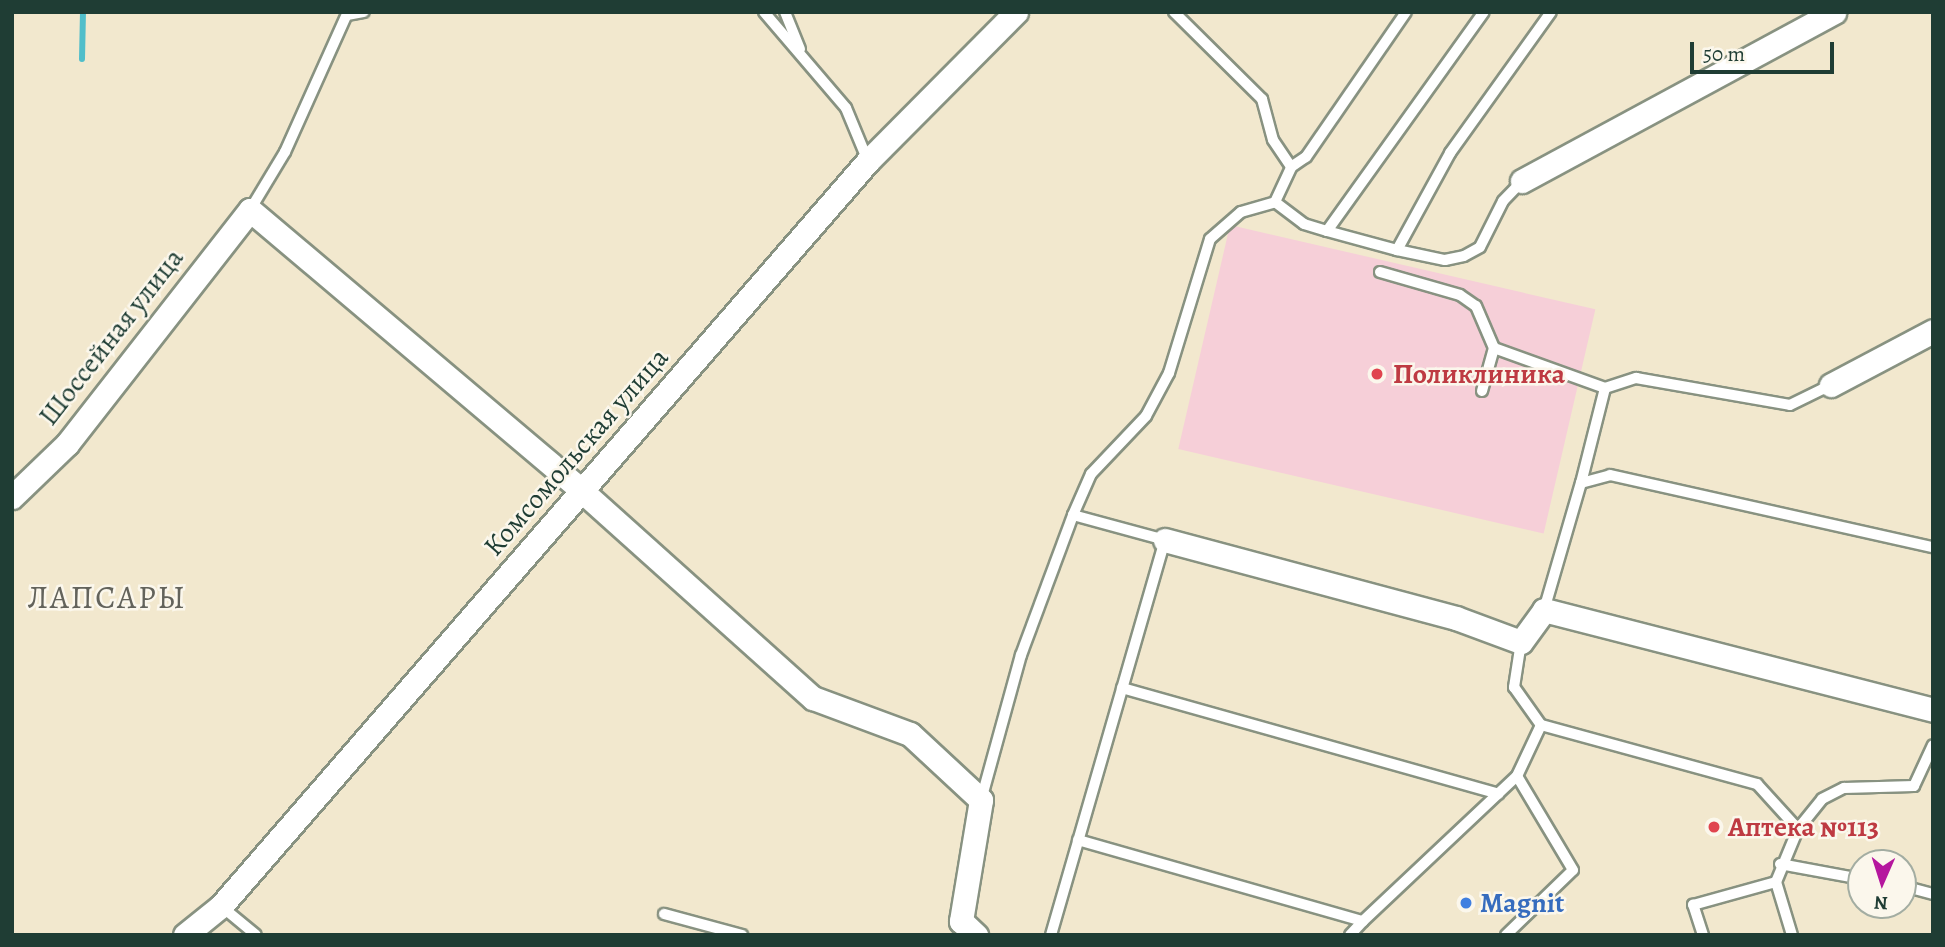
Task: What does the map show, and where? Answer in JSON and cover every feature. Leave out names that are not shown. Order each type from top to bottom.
[{"type":"street","name":"Комсомольская улица","points":[[185,935],[221,906],[868,161],[1016,12]]},
{"type":"street","points":[[1522,181],[1835,12]]},
{"type":"street","points":[[250,210],[582,491],[813,698],[911,734],[981,800],[961,921],[972,934]]},
{"type":"street","name":"Шоссейная улица","points":[[12,497],[67,444],[250,210]]},
{"type":"street","points":[[1831,385],[1933,331]]},
{"type":"street","points":[[1165,540],[1456,618],[1521,642],[1544,610],[1933,710]]},
{"type":"lane","points":[[250,210],[285,152],[348,13],[364,12]]},
{"type":"lane","points":[[764,12],[846,108],[868,161]]},
{"type":"lane","points":[[785,12],[804,59]]},
{"type":"lane","points":[[1174,12],[1262,99],[1273,140],[1291,167]]},
{"type":"lane","points":[[1275,202],[1291,167],[1306,157],[1406,12]]},
{"type":"lane","points":[[1326,232],[1484,12]]},
{"type":"lane","points":[[1397,250],[1450,153],[1551,12]]},
{"type":"lane","points":[[981,800],[1021,655],[1073,515],[1091,474],[1146,416],[1169,373],[1210,239],[1241,212],[1275,202],[1326,232],[1435,259],[1464,256],[1480,247],[1503,201],[1522,181]]},
{"type":"lane","points":[[1380,272],[1460,295],[1476,306],[1494,348],[1482,391]]},
{"type":"lane","points":[[1494,348],[1605,387],[1636,378],[1790,405],[1831,385]]},
{"type":"lane","points":[[1544,610],[1581,483],[1605,387]]},
{"type":"lane","points":[[1581,483],[1610,475],[1933,547]]},
{"type":"lane","points":[[1051,935],[1165,540],[1073,515]]},
{"type":"lane","points":[[1521,642],[1514,687],[1541,725],[1757,784],[1798,829]]},
{"type":"lane","points":[[1122,688],[1498,794]]},
{"type":"lane","points":[[1350,935],[1517,776],[1541,725]]},
{"type":"lane","points":[[1792,935],[1776,882],[1780,864],[1798,829],[1822,799],[1844,788],[1914,786],[1933,745]]},
{"type":"lane","points":[[1506,935],[1573,870],[1517,776]]},
{"type":"lane","points":[[1078,840],[1363,921]]},
{"type":"lane","points":[[1780,864],[1847,876]]},
{"type":"lane","points":[[1703,935],[1693,905],[1776,882]]},
{"type":"lane","points":[[221,906],[256,935]]},
{"type":"lane","points":[[664,914],[742,935]]},
{"type":"shaded area","name":"Поликлиника","points":[[1230,225],[1595,309],[1544,533],[1178,449]]},
{"type":"waterway","points":[[82,59],[83,12]]},
{"type":"place","name":"Поликлиника","points":[[1377,374]]},
{"type":"place","name":"Аптека №113","points":[[1714,827]]},
{"type":"place","name":"Magnit","points":[[1466,903]]},
{"type":"district","name":"ЛАПСАРЫ","points":[[107,597]]}]
